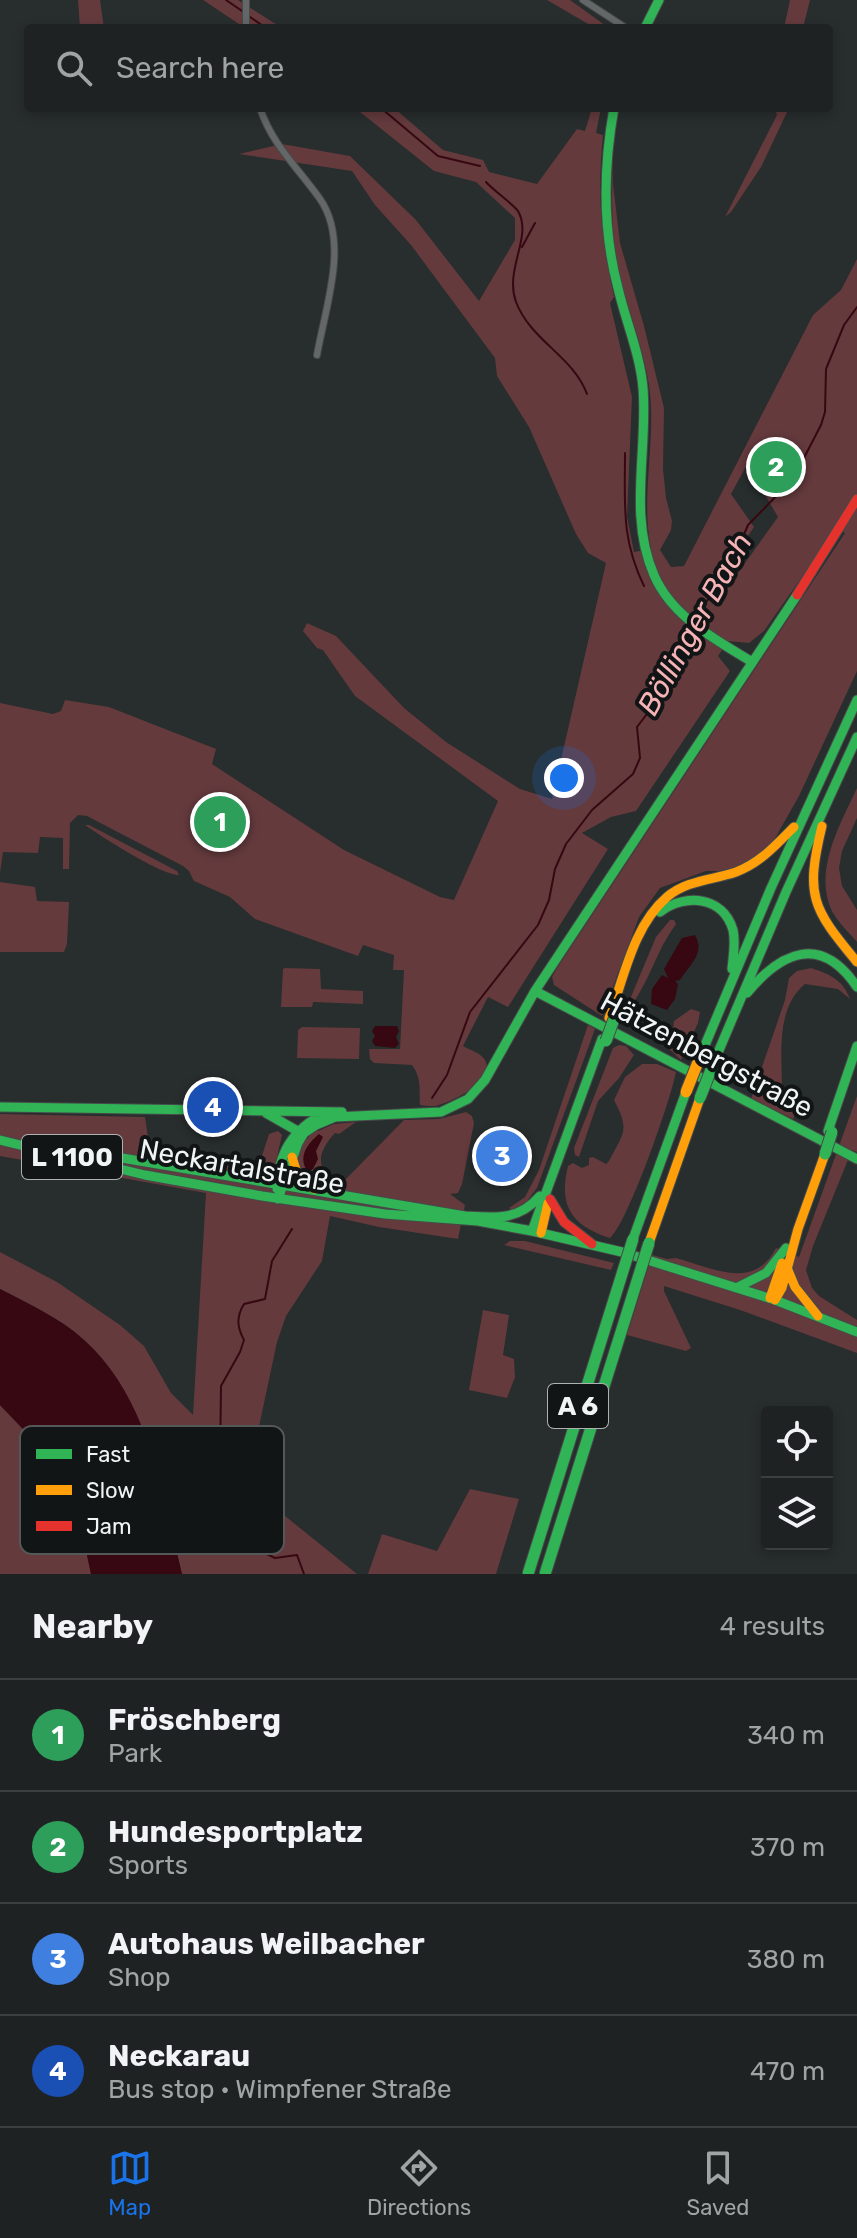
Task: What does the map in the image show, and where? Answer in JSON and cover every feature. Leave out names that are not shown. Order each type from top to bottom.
[{"type":"main road","points":[[647,24],[659,0]]},
{"type":"main road","points":[[613,112],[608,137],[604,204],[611,259],[643,388],[645,419],[639,508],[641,525],[654,574],[677,611],[696,627],[752,662]]},
{"type":"main road","points":[[280,1185],[300,1132],[335,1117],[421,1115],[455,1107],[476,1092],[535,991],[857,499]]},
{"type":"main road","name":"A 6","points":[[528,1574],[573,1422],[633,1239],[686,1092],[800,821],[857,700]]},
{"type":"main road","name":"A 6","points":[[545,1574],[649,1243],[700,1098],[737,1006],[857,737]]},
{"type":"main road","points":[[831,793],[813,860],[813,893],[823,920],[857,962]]},
{"type":"main road","name":"A 6","points":[[612,1019],[644,927],[658,905],[683,887],[735,872],[757,862],[800,821]]},
{"type":"main road","points":[[536,1232],[612,1019],[643,941],[658,914],[674,901],[688,898],[711,903],[728,919],[734,937],[731,981]]},
{"type":"main road","points":[[737,1006],[765,971],[779,961],[800,954],[829,956],[842,964],[857,987]]},
{"type":"main road","name":"Hätzenbergstraße","points":[[535,991],[857,1159]]},
{"type":"main road","points":[[773,1299],[788,1270],[798,1229],[857,1046]]},
{"type":"main road","points":[[830,1132],[857,1059]]},
{"type":"main road","points":[[0,1107],[421,1115]]},
{"type":"main road","points":[[253,1111],[272,1115],[300,1132]]},
{"type":"main road","points":[[278,1199],[285,1147],[312,1119],[328,1111]]},
{"type":"main road","name":"Neckartalstraße","points":[[0,1140],[72,1148],[465,1216],[478,1221]]},
{"type":"main road","name":"Neckartalstraße","points":[[0,1140],[145,1175],[278,1199],[385,1214],[478,1221],[536,1232],[592,1244],[773,1299]]},
{"type":"main road","points":[[773,1299],[786,1248],[823,1154]]},
{"type":"main road","points":[[291,1156],[298,1176],[321,1192]]},
{"type":"main road","points":[[465,1216],[512,1218],[526,1212],[548,1194]]},
{"type":"main road","points":[[548,1194],[564,1222],[592,1244]]},
{"type":"main road","points":[[738,1287],[768,1274],[786,1248]]},
{"type":"main road","points":[[788,1270],[795,1287],[818,1316]]},
{"type":"main road","name":"L 1100","points":[[773,1299],[857,1332]]},
{"type":"street","points":[[246,0],[246,24]]},
{"type":"street","points":[[583,0],[620,24]]},
{"type":"street","points":[[262,112],[284,155],[321,201],[331,221],[336,254],[317,355]]},
{"type":"shaded area","points":[[78,0],[100,0],[103,24],[80,24]]},
{"type":"shaded area","points":[[203,0],[238,0],[276,24],[239,24]]},
{"type":"shaded area","points":[[547,0],[570,0],[603,24],[588,24]]},
{"type":"shaded area","points":[[790,0],[810,0],[804,24],[785,24]]},
{"type":"shaded area","points":[[360,112],[399,112],[443,150],[483,160],[489,172],[537,184],[577,129],[585,131],[591,112],[600,112],[596,133],[603,135],[600,197],[614,297],[610,303],[632,397],[627,517],[634,552],[651,549],[647,508],[651,426],[649,385],[616,257],[612,212],[613,151],[613,184],[620,243],[664,408],[663,469],[672,521],[671,530],[660,550],[671,567],[684,566],[813,315],[841,290],[857,259],[857,671],[799,796],[773,842],[744,865],[706,871],[660,888],[639,917],[602,1016],[554,985],[552,977],[557,968],[845,533],[837,527],[764,631],[749,643],[728,641],[718,656],[730,671],[636,811],[611,817],[582,833],[608,849],[508,1007],[488,997],[463,1046],[485,1060],[485,1075],[463,1094],[432,1106],[420,1105],[419,1080],[412,1065],[374,1063],[370,1059],[369,1049],[400,1049],[404,970],[393,970],[394,955],[363,945],[358,956],[255,919],[230,897],[194,881],[183,866],[87,816],[78,815],[70,823],[69,869],[63,869],[63,838],[40,837],[38,853],[3,852],[0,873],[0,703],[53,714],[61,711],[65,700],[109,707],[216,749],[212,764],[344,850],[440,897],[454,900],[498,801],[355,696],[323,650],[317,648],[303,631],[307,623],[336,636],[404,708],[446,742],[520,789],[552,799],[606,563],[588,553],[576,534],[529,427],[497,376],[495,358],[352,171],[239,154],[282,144],[350,156],[416,220],[479,301],[515,240],[515,218],[476,182],[434,171]],"holes":[[[750,459],[766,464],[754,485],[764,493],[778,517],[725,591],[720,587],[754,527],[731,494]]]},
{"type":"shaded area","points":[[776,112],[787,112],[761,167],[725,217]]},
{"type":"shaded area","points":[[857,788],[857,818],[842,851],[839,868],[842,886],[857,910],[857,942],[833,913],[827,897],[826,881],[836,833]]},
{"type":"shaded area","points":[[85,825],[177,871],[179,875],[146,862]]},
{"type":"shaded area","points":[[0,882],[35,887],[37,901],[69,902],[64,952],[0,952]]},
{"type":"shaded area","points":[[670,920],[676,924],[631,1006],[628,1004],[656,937]]},
{"type":"shaded area","points":[[695,935],[698,952],[680,980],[675,981],[678,984],[675,999],[667,1010],[651,1004],[652,989],[662,975],[668,978],[664,969],[682,938]]},
{"type":"shaded area","points":[[285,968],[320,969],[321,989],[363,991],[363,1004],[313,1002],[312,1007],[281,1007]]},
{"type":"shaded area","points":[[811,968],[835,979],[850,999],[838,989],[805,984],[789,1006],[782,1033],[782,1089],[801,1101],[793,1119],[751,1099],[785,1000],[789,978],[797,971]]},
{"type":"shaded area","points":[[691,1009],[700,1012],[698,1023],[681,1060],[668,1048],[666,1041],[674,1021]]},
{"type":"shaded area","points":[[588,1025],[595,1029],[537,1188],[527,1201],[513,1210],[509,1208],[525,1197],[539,1170]]},
{"type":"shaded area","points":[[375,1026],[397,1026],[399,1044],[395,1048],[375,1046],[372,1031]]},
{"type":"shaded area","points":[[302,1027],[360,1028],[359,1059],[297,1058],[298,1030]]},
{"type":"shaded area","points":[[626,1046],[634,1055],[598,1101],[579,1157],[575,1155],[574,1148],[613,1048]]},
{"type":"shaded area","points":[[642,1064],[657,1064],[676,1072],[637,1186],[618,1228],[610,1238],[577,1220],[567,1203],[565,1180],[568,1166],[573,1163],[582,1168],[589,1165],[589,1158],[606,1164],[609,1161],[623,1131],[622,1118],[614,1100],[625,1077]]},
{"type":"shaded area","points":[[857,1096],[857,1152],[852,1150],[806,1270],[812,1288],[819,1296],[857,1320],[857,1353],[664,1286],[691,1348],[686,1351],[627,1335],[652,1255],[732,1273],[756,1269],[767,1261],[776,1248],[799,1257]]},
{"type":"shaded area","points":[[466,1112],[472,1116],[474,1123],[462,1184],[458,1193],[450,1194],[465,1205],[458,1239],[330,1216],[322,1261],[286,1316],[277,1342],[259,1426],[141,1426],[124,1390],[84,1340],[44,1312],[0,1289],[0,1252],[57,1282],[120,1325],[144,1346],[171,1393],[193,1415],[206,1193],[0,1156],[0,1114],[145,1117],[150,1151],[258,1168],[269,1134],[278,1131],[282,1135],[274,1170],[289,1173],[301,1145],[316,1129],[356,1122],[339,1134],[335,1133],[322,1155],[323,1168],[343,1182],[404,1120],[439,1119]]},
{"type":"shaded area","points":[[319,1134],[323,1137],[316,1151],[318,1159],[308,1172],[303,1156]]},
{"type":"shaded area","points":[[510,1241],[525,1241],[614,1263],[611,1270],[504,1245]]},
{"type":"shaded area","points":[[0,1289],[44,1312],[84,1340],[106,1363],[124,1390],[141,1426],[20,1426],[0,1405]]},
{"type":"shaded area","points":[[483,1310],[509,1315],[503,1355],[514,1359],[515,1377],[507,1398],[469,1390]]},
{"type":"shaded area","points":[[0,1405],[20,1426],[20,1554],[87,1554],[91,1574],[0,1574]]},
{"type":"shaded area","points":[[470,1489],[519,1499],[496,1574],[368,1574],[382,1534],[437,1551]]},
{"type":"shaded area","points":[[284,1515],[357,1574],[182,1574],[177,1554],[284,1554]]},
{"type":"shaded area","points":[[87,1554],[177,1554],[182,1574],[91,1574]]},
{"type":"waterway","points":[[226,0],[245,13]]},
{"type":"waterway","points":[[250,17],[260,24]]},
{"type":"waterway","points":[[386,112],[438,156],[480,166]]},
{"type":"waterway","points":[[486,182],[516,208],[522,221],[521,243],[513,278],[516,302],[531,327],[572,369],[587,394]]},
{"type":"waterway","points":[[522,247],[535,223]]},
{"type":"waterway","name":"Böllinger Bach","points":[[695,617],[727,574],[748,525],[793,479],[825,412],[826,369],[844,325],[857,307]]},
{"type":"waterway","points":[[625,453],[628,537],[644,586]]},
{"type":"waterway","name":"Böllinger Bach","points":[[432,1098],[447,1075],[470,1012],[538,925],[566,844],[592,810],[633,774],[640,758],[637,727],[659,698],[689,626]]},
{"type":"waterway","name":"Böllinger Bach","points":[[220,1426],[221,1386],[244,1340],[239,1326],[240,1313],[244,1304],[265,1299],[272,1261],[292,1229]]},
{"type":"waterway","name":"Böllinger Bach","points":[[267,1554],[275,1558],[297,1555],[304,1574]]},
{"type":"traffic: fast","points":[[647,24],[659,0]]},
{"type":"traffic: fast","points":[[613,112],[606,176],[607,221],[613,266],[643,388],[640,506],[646,553],[662,590],[683,615],[752,662]]},
{"type":"traffic: fast","points":[[278,1199],[298,1143],[304,1133],[316,1125],[335,1117],[441,1112],[468,1099],[485,1080],[535,991],[797,595]]},
{"type":"traffic: fast","points":[[700,1057],[771,888],[857,700]]},
{"type":"traffic: fast","points":[[714,1062],[786,892],[857,737]]},
{"type":"traffic: fast","points":[[660,912],[691,900],[712,904],[721,910],[733,930],[732,969]]},
{"type":"traffic: fast","points":[[747,993],[774,967],[802,954],[830,960],[857,987]]},
{"type":"traffic: fast","points":[[535,991],[857,1159]]},
{"type":"traffic: fast","points":[[606,1041],[614,1019]]},
{"type":"traffic: fast","points":[[532,1231],[602,1039]]},
{"type":"traffic: fast","points":[[828,1131],[857,1046]]},
{"type":"traffic: fast","points":[[700,1098],[714,1062]]},
{"type":"traffic: fast","points":[[633,1239],[686,1092]]},
{"type":"traffic: fast","points":[[0,1107],[342,1112]]},
{"type":"traffic: fast","points":[[266,1113],[301,1133]]},
{"type":"traffic: fast","points":[[277,1189],[280,1164],[289,1144],[304,1127],[325,1113]]},
{"type":"traffic: fast","points":[[825,1154],[832,1132]]},
{"type":"traffic: fast","points":[[0,1140],[145,1175],[262,1196],[385,1214],[478,1221],[532,1231],[622,1252],[775,1300]]},
{"type":"traffic: fast","points":[[39,1144],[465,1216]]},
{"type":"traffic: fast","points":[[465,1216],[515,1214],[540,1196]]},
{"type":"traffic: fast","points":[[528,1574],[633,1239]]},
{"type":"traffic: fast","points":[[545,1574],[649,1243]]},
{"type":"traffic: fast","points":[[738,1287],[766,1273],[786,1248]]},
{"type":"traffic: fast","points":[[775,1300],[857,1332]]},
{"type":"traffic: slow","points":[[822,826],[814,869],[816,900],[830,928],[857,962]]},
{"type":"traffic: slow","points":[[609,1018],[631,953],[655,909],[683,887],[753,864],[794,827]]},
{"type":"traffic: slow","points":[[686,1092],[700,1057]]},
{"type":"traffic: slow","points":[[649,1243],[700,1098]]},
{"type":"traffic: slow","points":[[775,1300],[782,1288],[798,1229],[825,1154]]},
{"type":"traffic: slow","points":[[292,1157],[298,1176],[314,1189]]},
{"type":"traffic: slow","points":[[541,1233],[548,1203]]},
{"type":"traffic: slow","points":[[770,1298],[782,1263]]},
{"type":"traffic: slow","points":[[788,1270],[795,1287],[818,1316]]},
{"type":"traffic: jam","points":[[797,595],[857,499]]},
{"type":"traffic: jam","points":[[550,1199],[564,1222],[592,1244]]},
{"type":"place","name":"Hundesportplatz","points":[[776,467]]},
{"type":"place","name":"Fröschberg","points":[[220,822]]},
{"type":"place","name":"Neckarau","points":[[213,1107]]},
{"type":"place","name":"Autohaus Weilbacher","points":[[502,1156]]}]
